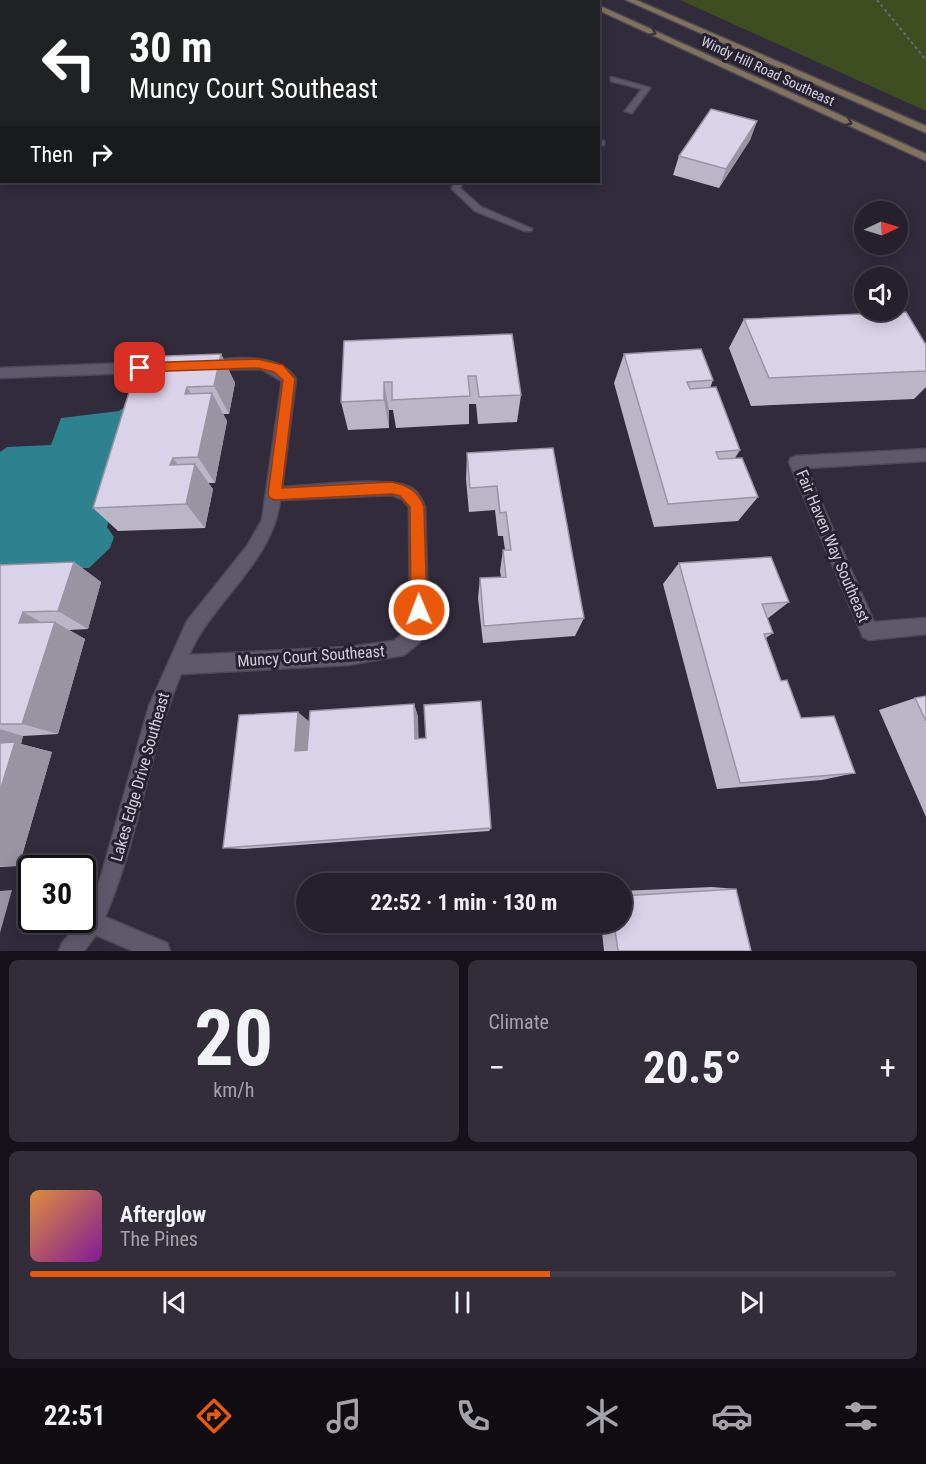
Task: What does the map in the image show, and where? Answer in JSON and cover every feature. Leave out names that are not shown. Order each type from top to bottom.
[{"type":"main road","name":"Windy Hill Road Southeast","points":[[630,0],[926,130]]},
{"type":"main road","name":"Windy Hill Road Southeast","points":[[600,8],[926,157]]},
{"type":"street","name":"Lakes Edge Drive Southeast","points":[[0,373],[269,364],[278,368],[289,379],[270,521],[263,538],[193,627],[176,665],[158,706],[110,881],[96,914]]},
{"type":"street","name":"Fair Haven Way Southeast","points":[[926,455],[796,462],[869,631],[926,626]]},
{"type":"street","name":"Muncy Court Southeast","points":[[176,665],[348,656],[398,649],[414,636],[419,610],[417,507],[414,499],[404,491],[392,488],[275,494]]},
{"type":"street","points":[[96,922],[159,951]]},
{"type":"street","name":"Lakes Edge Drive Southeast","points":[[70,951],[84,933]]},
{"type":"lane","points":[[614,79],[646,88],[629,111]]},
{"type":"lane","points":[[455,184],[478,209],[528,230]]},
{"type":"path","points":[[877,0],[926,60]]},
{"type":"green space","points":[[680,0],[926,0],[926,111]]},
{"type":"water","points":[[148,391],[107,527],[114,537],[110,548],[89,568],[9,569],[0,576],[0,452],[7,447],[51,445],[61,418],[119,411]]},
{"type":"building","points":[[711,109],[757,121],[726,169],[679,156]]},
{"type":"building","points":[[854,314],[854,321],[908,321],[908,315],[926,345],[926,371],[769,378],[744,319]]},
{"type":"building","points":[[512,334],[521,395],[479,397],[476,376],[468,376],[470,396],[392,400],[392,382],[384,382],[384,400],[341,402],[344,341]]},
{"type":"building","points":[[701,349],[713,380],[687,382],[690,389],[716,387],[740,450],[716,452],[719,459],[742,458],[758,497],[668,504],[624,354]]},
{"type":"building","points":[[221,354],[214,386],[187,387],[185,394],[212,393],[198,457],[173,458],[170,465],[195,464],[186,504],[93,508],[140,357]]},
{"type":"building","points":[[553,448],[584,618],[484,626],[480,578],[506,577],[503,550],[511,550],[506,512],[500,513],[497,486],[470,488],[467,453]]},
{"type":"building","points":[[771,557],[789,602],[762,604],[773,633],[764,634],[781,681],[787,680],[801,718],[834,716],[855,773],[740,783],[679,563]]},
{"type":"building","points":[[74,562],[58,611],[23,612],[19,623],[55,622],[22,724],[0,724],[0,565]]},
{"type":"building","points":[[926,696],[926,721],[915,698]]},
{"type":"building","points":[[481,701],[491,828],[223,848],[239,715],[298,712],[295,751],[307,750],[310,711],[414,704],[415,739],[426,738],[424,705]]},
{"type":"building","points":[[15,742],[0,791],[0,743]]},
{"type":"building","points":[[736,889],[751,951],[618,951],[616,933],[632,933],[632,895]]},
{"type":"route","points":[[140,368],[258,363],[278,368],[289,379],[275,494],[392,488],[404,491],[414,499],[417,507],[419,610]]}]
